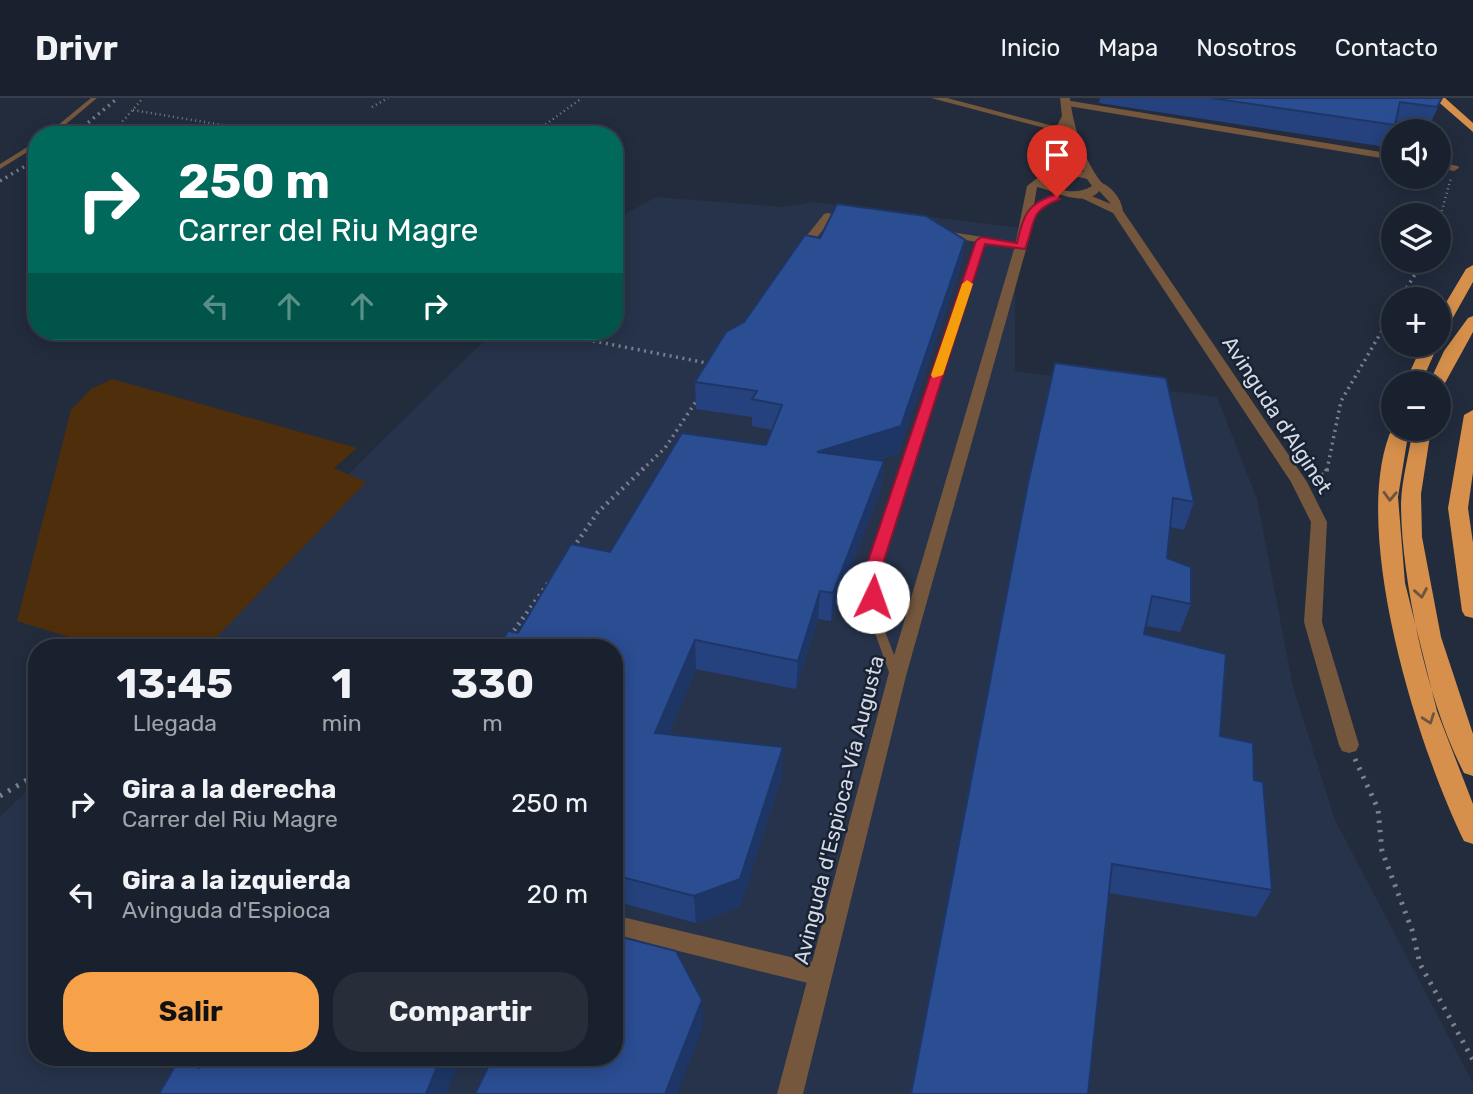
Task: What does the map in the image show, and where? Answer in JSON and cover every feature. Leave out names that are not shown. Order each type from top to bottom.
[{"type":"highway","points":[[1439,98],[1473,129]]},
{"type":"highway","points":[[1451,307],[1473,269]]},
{"type":"highway","points":[[1442,371],[1451,351],[1473,321]]},
{"type":"highway","points":[[1473,415],[1458,508],[1473,611]]},
{"type":"highway","points":[[1398,441],[1388,495],[1395,587],[1418,689],[1473,832]]},
{"type":"highway","points":[[1420,441],[1411,501],[1420,593],[1446,696],[1473,766]]},
{"type":"street","points":[[936,98],[1060,129]]},
{"type":"street","points":[[1065,100],[1381,155]]},
{"type":"street","name":"Avinguda d'Alginet","points":[[1065,100],[1067,116],[1095,181],[1110,193],[1117,211],[1299,482],[1319,522],[1314,622],[1349,746]]},
{"type":"street","points":[[1067,116],[1040,169],[1045,187],[1073,194],[1117,211]]},
{"type":"street","points":[[1029,214],[1043,202],[1093,191],[1095,181],[1066,171],[1043,178]]},
{"type":"street","name":"Avinguda d'Espioca-Vía Augusta","points":[[790,1094],[897,676],[1021,246],[1032,186],[1043,178]]},
{"type":"street","points":[[786,269],[828,216],[866,222]]},
{"type":"street","points":[[929,232],[1021,246]]},
{"type":"street","points":[[623,927],[820,975]]},
{"type":"lane","points":[[60,126],[94,98]]},
{"type":"lane","points":[[0,167],[28,149]]},
{"type":"lane","points":[[897,676],[875,619],[871,576],[981,241]]},
{"type":"path","points":[[122,126],[123,121],[143,98]]},
{"type":"path","points":[[372,107],[388,98]]},
{"type":"path","points":[[543,126],[582,98]]},
{"type":"path","points":[[133,110],[228,126]]},
{"type":"path","points":[[1444,203],[1454,167]]},
{"type":"path","points":[[1299,482],[1326,474],[1341,401],[1381,333]]},
{"type":"path","points":[[590,340],[712,363],[713,373]]},
{"type":"path","points":[[566,557],[598,512],[665,448],[700,395]]},
{"type":"path","points":[[665,448],[678,450]]},
{"type":"path","points":[[508,639],[550,580]]},
{"type":"path","points":[[1349,746],[1378,808],[1382,850],[1412,930],[1420,964],[1473,1060]]},
{"type":"path","points":[[0,796],[28,780]]},
{"type":"shaded area","points":[[656,197],[783,207],[813,202],[1021,228],[1015,245],[1015,371],[1217,397],[1257,499],[1293,687],[1335,820],[1473,1083],[1473,1094],[0,1094],[0,817],[28,790],[28,1066],[623,1066],[623,639],[180,639],[485,340],[623,340],[623,215]]},
{"type":"shaded area","points":[[112,379],[357,448],[334,468],[366,482],[215,639],[75,639],[17,621],[71,410],[91,389]]},
{"type":"building","points":[[1211,98],[1442,98],[1437,107],[1400,102],[1396,119],[1381,119],[1381,123]]},
{"type":"building","points":[[837,204],[926,216],[965,240],[901,426],[817,452],[884,461],[833,593],[820,591],[798,661],[695,640],[655,733],[783,747],[740,879],[694,896],[623,877],[623,639],[503,639],[508,631],[518,633],[571,544],[610,552],[682,433],[766,445],[782,405],[752,399],[757,391],[695,382],[726,332],[744,322],[805,235],[820,238]]},
{"type":"building","points":[[1055,363],[1166,378],[1194,502],[1173,498],[1167,558],[1191,567],[1191,604],[1152,596],[1144,634],[1226,654],[1220,736],[1253,743],[1254,780],[1263,782],[1272,890],[1112,864],[1088,1094],[911,1094],[1028,483]]},
{"type":"building","points":[[623,937],[676,951],[702,1000],[665,1094],[475,1094],[489,1066],[623,1066]]},
{"type":"building","points":[[175,1066],[437,1066],[426,1094],[159,1094]]},
{"type":"railway","points":[[84,126],[118,98]]},
{"type":"railway","points":[[0,181],[28,164]]},
{"type":"slow traffic","points":[[937,375],[967,284]]},
{"type":"route","points":[[873,597],[871,576],[981,241],[1021,246],[1029,214],[1043,202],[1057,197]]}]
